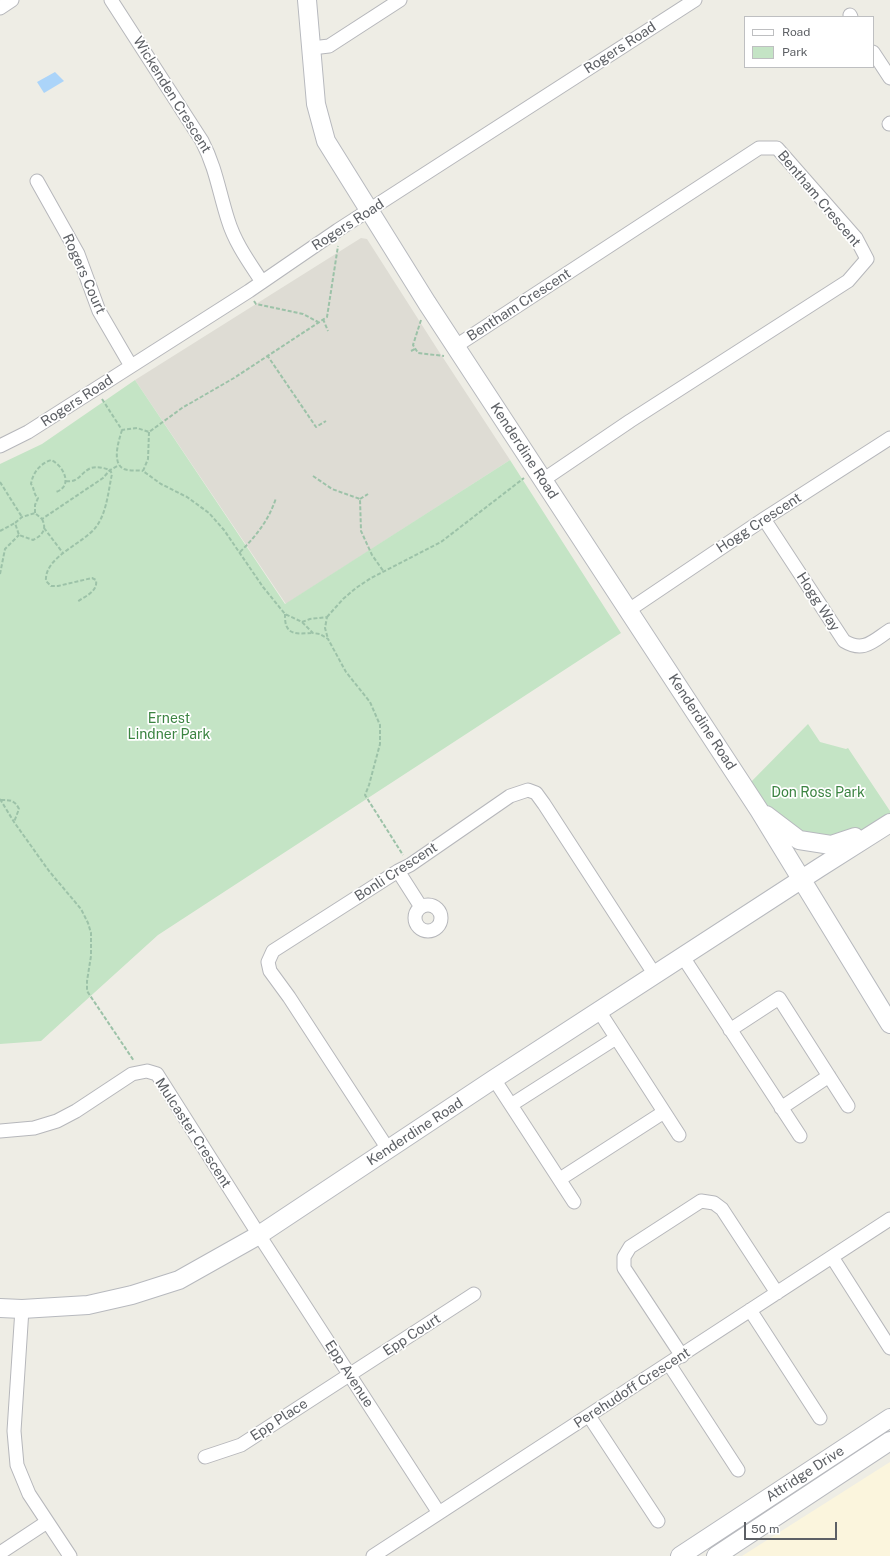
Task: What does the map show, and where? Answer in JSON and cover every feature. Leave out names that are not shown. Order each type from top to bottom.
[{"type":"street","points":[[0,8],[12,0]]},
{"type":"street","name":"Wickenden Crescent","points":[[111,0],[202,141],[211,158],[234,237],[262,282]]},
{"type":"street","name":"Kenderdine Road","points":[[307,0],[316,104],[326,142],[427,303],[451,351],[539,474],[629,610],[759,810],[890,1024]]},
{"type":"street","points":[[312,48],[329,46],[400,0]]},
{"type":"street","name":"Rogers Road","points":[[0,446],[28,432],[249,292],[338,230],[695,0]]},
{"type":"street","points":[[874,54],[890,78]]},
{"type":"street","name":"Bentham Crescent","points":[[451,351],[759,148],[777,148],[856,238],[867,259],[848,281],[630,421],[539,474]]},
{"type":"street","name":"Rogers Court","points":[[37,180],[78,254],[100,311],[131,366]]},
{"type":"street","name":"Hogg Crescent","points":[[629,610],[764,519],[890,438]]},
{"type":"street","name":"Hogg Way","points":[[764,519],[844,641],[859,647],[869,643],[890,630]]},
{"type":"street","name":"Bonli Crescent","points":[[388,1149],[289,997],[270,972],[268,962],[273,951],[410,864],[510,796],[528,790],[536,793],[655,975]]},
{"type":"street","points":[[759,810],[799,840],[831,845],[886,826]]},
{"type":"street","points":[[801,879],[886,826]]},
{"type":"street","points":[[398,871],[420,907]]},
{"type":"street","name":"Kenderdine Road","points":[[0,1308],[22,1309],[88,1305],[132,1295],[179,1280],[259,1235],[494,1079],[801,879]]},
{"type":"street","points":[[682,957],[800,1136]]},
{"type":"street","points":[[730,1030],[779,998],[848,1106]]},
{"type":"street","points":[[599,1011],[679,1135]]},
{"type":"street","points":[[511,1105],[616,1038]]},
{"type":"street","name":"Mulcaster Crescent","points":[[0,1131],[34,1128],[57,1121],[76,1111],[132,1074],[147,1071],[157,1074],[259,1235]]},
{"type":"street","points":[[781,1108],[829,1076]]},
{"type":"street","points":[[494,1079],[574,1202]]},
{"type":"street","points":[[560,1179],[664,1112]]},
{"type":"street","points":[[682,1356],[624,1268],[624,1257],[630,1247],[700,1201],[714,1203],[722,1209],[777,1293]]},
{"type":"street","name":"Perehudoff Crescent","points":[[373,1556],[890,1219]]},
{"type":"street","name":"Epp Avenue","points":[[259,1235],[439,1513]]},
{"type":"street","points":[[832,1257],[890,1348]]},
{"type":"street","name":"Epp Court","points":[[350,1375],[474,1294]]},
{"type":"street","points":[[22,1309],[14,1431],[17,1465],[30,1494],[70,1556]]},
{"type":"street","points":[[750,1310],[820,1418]]},
{"type":"street","points":[[669,1364],[738,1470]]},
{"type":"street","name":"Epp Place","points":[[205,1457],[241,1445],[350,1375]]},
{"type":"street","points":[[589,1416],[658,1521]]},
{"type":"street","name":"Attridge Drive","points":[[680,1556],[890,1418]]},
{"type":"street","name":"Attridge Drive","points":[[716,1556],[890,1441]]},
{"type":"street","points":[[0,1553],[47,1522]]},
{"type":"path","points":[[149,432],[182,408],[216,389],[327,317],[337,246],[343,243]]},
{"type":"path","points":[[249,292],[256,304],[304,314],[318,322]]},
{"type":"path","points":[[323,319],[328,331]]},
{"type":"path","points":[[421,319],[413,345],[418,353],[451,351]]},
{"type":"path","points":[[411,351],[416,348]]},
{"type":"path","points":[[268,356],[316,427],[326,421]]},
{"type":"path","points":[[102,399],[122,430],[116,456],[119,465],[124,469],[143,471],[161,484],[187,497],[209,513],[224,530],[263,587],[284,614],[287,628],[290,631],[298,633],[320,634],[328,639]]},
{"type":"path","points":[[122,430],[137,428],[149,432]]},
{"type":"path","points":[[143,471],[148,459],[149,432]]},
{"type":"path","points":[[19,535],[33,540],[43,534],[44,528],[42,519],[35,513],[35,505],[38,498],[30,484],[34,472],[45,462],[51,460],[59,466],[66,475],[64,487],[56,492]]},
{"type":"path","points":[[42,519],[103,478],[110,470],[119,465]]},
{"type":"path","points":[[66,481],[75,480],[92,467],[110,470]]},
{"type":"path","points":[[77,602],[95,589],[97,585],[96,580],[92,578],[58,586],[51,586],[46,581],[45,574],[57,558],[96,527],[107,503],[112,474],[110,470]]},
{"type":"path","points":[[410,864],[365,795],[380,744],[380,724],[370,702],[346,672],[328,639],[325,628],[327,617],[343,599],[356,588],[441,542],[539,474]]},
{"type":"path","points":[[313,476],[332,489],[360,499]]},
{"type":"path","points":[[0,482],[22,517]]},
{"type":"path","points":[[360,499],[368,494]]},
{"type":"path","points":[[240,552],[254,538],[272,513],[276,498]]},
{"type":"path","points":[[360,499],[361,531],[372,555],[384,572]]},
{"type":"path","points":[[0,531],[15,523],[22,517],[35,513]]},
{"type":"path","points":[[15,523],[19,535]]},
{"type":"path","points":[[44,528],[63,553]]},
{"type":"path","points":[[0,574],[5,549],[19,535]]},
{"type":"path","points":[[284,614],[302,622],[313,633]]},
{"type":"path","points":[[302,622],[310,619],[327,617]]},
{"type":"path","points":[[0,800],[49,871],[81,909],[85,916],[91,933],[91,956],[87,991],[130,1055]]},
{"type":"path","points":[[0,800],[11,800],[16,803],[19,809],[14,822]]},
{"type":"shaded area","points":[[361,238],[367,239],[510,460],[286,604],[135,380]]},
{"type":"shaded area","points":[[890,1462],[890,1556],[742,1556]]},
{"type":"green space","name":"Ernest Lindner Park","points":[[135,380],[285,604],[510,460],[621,633],[158,935],[41,1041],[0,1044],[0,464],[42,444]]},
{"type":"green space","name":"Don Ross Park","points":[[808,724],[820,742],[846,749],[848,748],[890,811],[890,823],[831,845],[799,840],[745,788]]},
{"type":"water","points":[[55,72],[64,81],[44,93],[37,82]]}]
